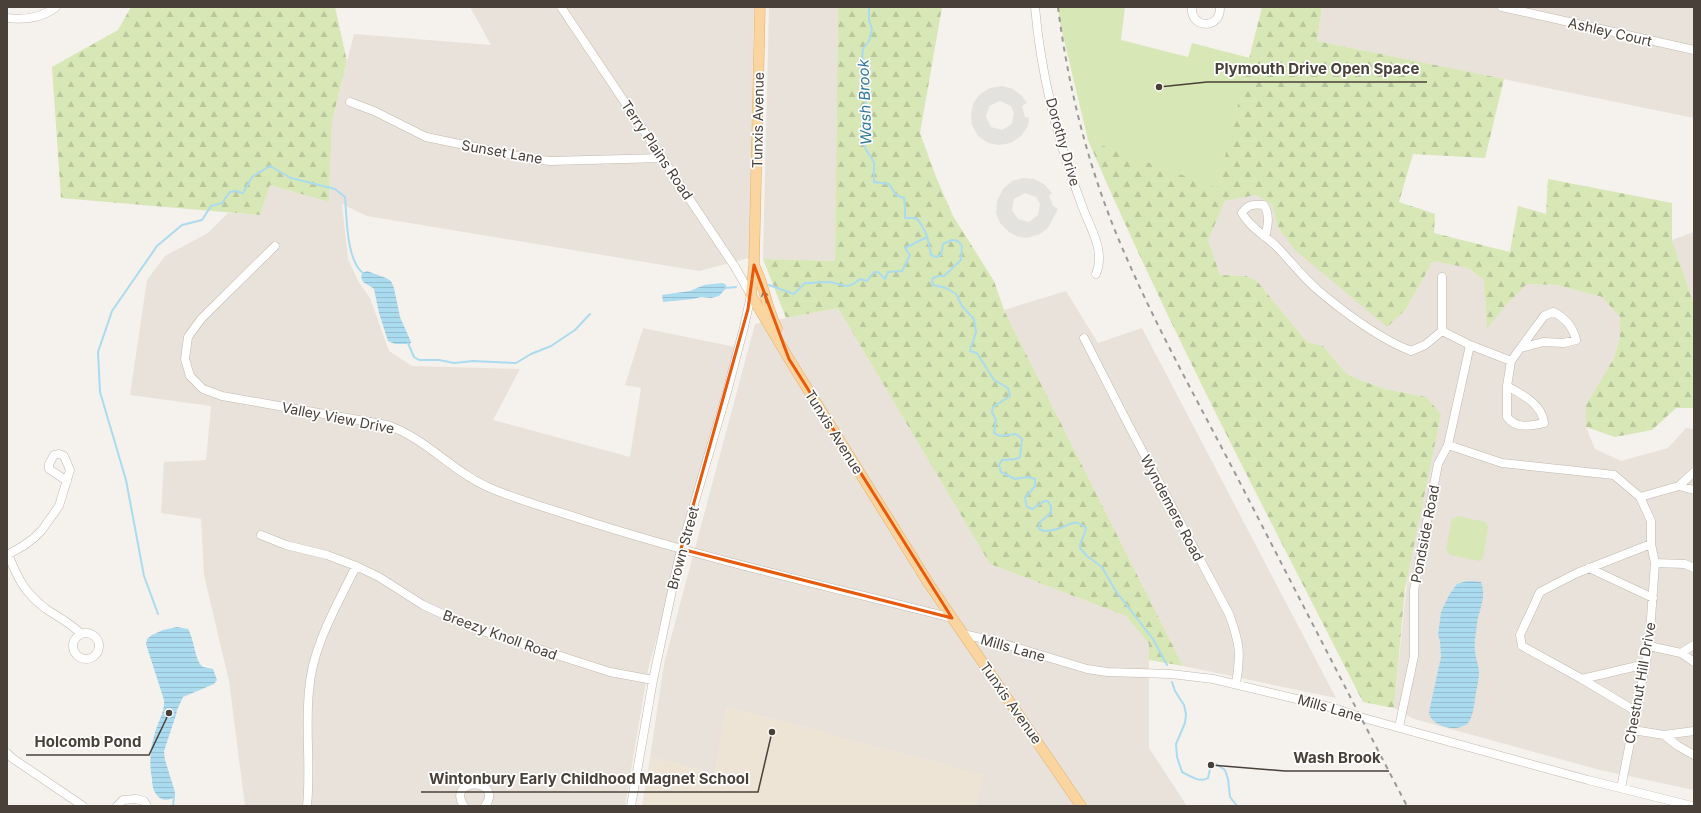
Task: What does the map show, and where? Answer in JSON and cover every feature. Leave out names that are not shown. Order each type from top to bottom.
[{"type":"main road","name":"Tunxis Avenue","points":[[760,7],[754,265],[750,295],[952,618],[1081,806]]},
{"type":"main road","points":[[754,265],[759,273],[770,314],[785,342],[789,359]]},
{"type":"street","points":[[7,18],[32,18],[44,10],[56,7]]},
{"type":"street","name":"Terry Plains Road","points":[[561,7],[735,267],[750,295]]},
{"type":"street","name":"Dorothy Drive","points":[[1035,7],[1040,45],[1055,121],[1074,186],[1099,250],[1099,266],[1096,274]]},
{"type":"street","points":[[1192,7],[1194,18],[1207,24],[1212,23],[1219,17],[1220,7]]},
{"type":"street","name":"Ashley Court","points":[[1502,7],[1694,50]]},
{"type":"street","name":"Sunset Lane","points":[[350,102],[374,111],[426,137],[532,159],[550,161],[663,158]]},
{"type":"street","points":[[1265,237],[1318,291],[1368,328],[1399,346],[1411,351],[1425,345],[1442,330],[1442,277]]},
{"type":"street","name":"Valley View Drive","points":[[275,246],[202,319],[188,337],[185,351],[187,367],[190,376],[203,389],[222,396],[369,421],[399,429],[425,444],[472,478],[494,490],[681,549]]},
{"type":"street","name":"Brown Street","points":[[631,806],[653,680],[681,549],[727,392],[744,327],[750,295]]},
{"type":"street","points":[[1507,386],[1535,404],[1543,414],[1544,423],[1523,426],[1511,422],[1507,417],[1507,386],[1511,361],[1544,316],[1553,312],[1562,316],[1573,330],[1576,340],[1564,343],[1543,342],[1521,348]]},
{"type":"street","points":[[1442,330],[1470,345],[1511,361]]},
{"type":"street","name":"Wyndemere Road","points":[[1084,338],[1229,614],[1238,638],[1240,658],[1236,684]]},
{"type":"street","name":"Pondside Road","points":[[1399,727],[1414,656],[1414,590],[1438,464],[1448,445],[1470,345]]},
{"type":"street","name":"Chestnut Hill Drive","points":[[1448,445],[1502,463],[1614,476],[1640,497],[1651,520],[1651,544],[1655,563],[1649,646],[1621,788]]},
{"type":"street","points":[[1640,497],[1679,486],[1694,472]]},
{"type":"street","points":[[67,481],[59,506],[42,530],[23,546],[8,554],[20,582],[31,596],[47,609],[69,623],[81,634]]},
{"type":"street","points":[[1679,486],[1694,490]]},
{"type":"street","name":"Breezy Knoll Road","points":[[262,534],[286,545],[327,555],[356,566],[379,577],[423,605],[472,628],[610,672],[653,680]]},
{"type":"street","points":[[1637,712],[1582,679],[1522,646],[1520,635],[1540,592],[1589,568],[1651,544]]},
{"type":"street","points":[[681,549],[952,618]]},
{"type":"street","points":[[1685,564],[1694,560]]},
{"type":"street","points":[[1655,563],[1685,564],[1694,568]]},
{"type":"street","points":[[306,806],[309,784],[308,690],[312,667],[329,621],[356,566]]},
{"type":"street","points":[[1589,568],[1652,598]]},
{"type":"street","name":"Mills Lane","points":[[963,634],[998,642],[1087,669],[1107,672],[1190,676],[1236,684],[1334,708],[1588,780],[1692,806]]},
{"type":"street","points":[[1681,653],[1694,645]]},
{"type":"street","points":[[1649,646],[1681,653],[1694,662]]},
{"type":"street","points":[[1582,679],[1646,664]]},
{"type":"street","points":[[1632,730],[1664,735],[1694,731]]},
{"type":"street","points":[[1664,735],[1678,746],[1694,755]]},
{"type":"street","points":[[7,753],[12,758],[83,806]]},
{"type":"street","points":[[464,806],[461,797],[463,790],[468,785],[475,783],[483,786],[488,793],[488,801],[485,806]]},
{"type":"street","points":[[116,806],[122,800],[136,799],[144,801],[147,806]]},
{"type":"highlighted area","points":[[754,265],[789,359],[952,618],[681,549],[748,309]]},
{"type":"shaded area","points":[[470,7],[754,7],[749,258],[699,271],[367,216],[342,204],[348,259],[358,281],[370,298],[389,351],[412,366],[520,369],[493,420],[630,457],[641,388],[625,385],[643,328],[735,347],[648,670],[625,806],[245,806],[229,681],[204,575],[201,519],[161,513],[164,462],[206,460],[211,406],[130,395],[147,280],[165,256],[208,233],[228,213],[260,215],[270,185],[329,202],[332,121],[354,34],[491,45]]},
{"type":"shaded area","points":[[769,7],[838,7],[835,261],[763,259]]},
{"type":"shaded area","points":[[1322,7],[1694,7],[1694,118],[1317,41]]},
{"type":"shaded area","points":[[1002,86],[1013,89],[1022,96],[1027,103],[1022,106],[1025,117],[1029,118],[1028,126],[1021,136],[1011,143],[999,145],[988,143],[978,136],[972,125],[971,114],[973,104],[980,94],[990,88]],"holes":[[[1000,101],[1011,106],[1014,113],[1012,124],[1002,130],[991,127],[986,117],[989,106]]]},
{"type":"shaded area","points":[[1023,178],[1034,179],[1044,184],[1052,193],[1049,196],[1053,206],[1058,209],[1048,228],[1040,234],[1027,238],[1018,237],[1009,232],[1000,223],[996,213],[997,201],[1003,189],[1012,181]],"holes":[[[1025,193],[1036,197],[1040,204],[1038,215],[1029,222],[1018,219],[1012,210],[1014,199]]]},
{"type":"shaded area","points":[[1256,195],[1272,204],[1278,227],[1406,309],[1433,261],[1468,268],[1484,280],[1487,328],[1506,305],[1527,284],[1557,285],[1602,297],[1620,317],[1620,338],[1614,358],[1586,405],[1586,427],[1595,449],[1621,461],[1668,448],[1686,428],[1694,429],[1694,790],[1600,770],[1414,719],[1394,708],[1426,397],[1385,389],[1346,373],[1323,346],[1307,342],[1257,281],[1246,276],[1220,275],[1208,240],[1215,222],[1225,201]]},
{"type":"shaded area","points":[[1694,232],[1694,304],[1672,240]]},
{"type":"shaded area","points":[[1066,291],[1098,343],[1142,328],[1336,698],[1183,666],[1004,310]]},
{"type":"shaded area","points":[[838,308],[990,564],[1126,616],[1149,644],[1149,748],[1187,806],[976,806],[983,775],[727,707],[715,774],[650,757],[664,664],[755,324]]},
{"type":"shaded area","points":[[727,707],[984,775],[976,806],[642,806],[650,757],[715,774]]},
{"type":"green space","points":[[131,7],[335,7],[347,61],[332,121],[329,202],[270,185],[260,215],[61,198],[52,67],[118,30]]},
{"type":"green space","points":[[838,7],[942,7],[920,133],[936,177],[953,216],[994,281],[1004,310],[1183,666],[1149,660],[1149,644],[1126,616],[990,564],[838,308],[786,318],[763,259],[835,261]]},
{"type":"green space","points":[[1058,7],[1125,7],[1121,40],[1188,57],[1192,43],[1250,58],[1217,188],[1088,140],[1060,23]]},
{"type":"green space","points":[[1262,7],[1322,7],[1317,41],[1504,79],[1485,158],[1413,154],[1399,202],[1435,214],[1434,233],[1510,252],[1518,206],[1546,214],[1548,179],[1672,203],[1672,240],[1694,304],[1694,408],[1676,408],[1652,430],[1615,437],[1586,427],[1586,405],[1614,358],[1620,338],[1620,317],[1602,297],[1557,285],[1527,284],[1506,305],[1487,329],[1484,280],[1468,268],[1433,261],[1406,309],[1387,327],[1295,250],[1278,227],[1272,204],[1256,195],[1225,201],[1208,240],[1220,275],[1246,276],[1257,281],[1307,342],[1323,346],[1346,373],[1385,389],[1426,397],[1441,414],[1405,589],[1394,708],[1363,702],[1186,353],[1119,211],[1088,140],[1217,187]]},
{"type":"green space","points":[[1458,516],[1485,522],[1488,527],[1483,558],[1479,561],[1450,555],[1446,549],[1452,519]]},
{"type":"water","points":[[367,271],[391,281],[394,288],[400,317],[411,342],[410,344],[395,344],[388,341],[379,313],[374,289],[365,283],[361,277],[362,273]]},
{"type":"water","points":[[722,283],[727,287],[719,296],[663,302],[662,295],[690,291],[704,285]]},
{"type":"water","points":[[1467,581],[1481,582],[1483,587],[1483,598],[1477,624],[1475,644],[1479,679],[1470,720],[1466,725],[1454,728],[1440,725],[1435,722],[1429,712],[1441,657],[1438,635],[1441,612],[1449,595],[1457,584]]},
{"type":"water","points":[[177,627],[188,629],[200,664],[203,667],[213,669],[217,680],[214,684],[183,697],[177,710],[164,751],[175,797],[166,800],[160,798],[156,794],[152,784],[150,767],[151,750],[162,713],[164,700],[146,644],[147,639],[152,635],[163,630]]},
{"type":"waterway","name":"Wash Brook","points":[[869,7],[869,20],[872,29],[869,41],[863,49],[862,57],[867,77],[868,91],[863,113],[865,148],[874,162],[874,182],[889,184],[896,195],[904,198],[905,218],[916,218],[922,226],[931,255],[936,257],[941,255],[943,244],[952,240],[958,241],[962,246],[961,260],[944,276],[933,278],[932,281],[933,285],[946,288],[956,294],[962,306],[974,319],[976,332],[970,351],[977,353],[994,380],[1008,388],[1010,396],[993,407],[992,412],[996,420],[994,433],[1000,436],[1016,434],[1022,439],[1020,457],[1016,459],[1002,460],[999,465],[1001,472],[1015,479],[1028,477],[1035,479],[1035,486],[1025,498],[1027,507],[1033,509],[1044,501],[1048,501],[1051,507],[1051,513],[1040,522],[1039,529],[1044,531],[1057,529],[1072,523],[1078,523],[1086,528],[1080,548],[1087,556],[1102,567],[1115,590],[1153,639],[1167,665]]},
{"type":"waterway","points":[[158,614],[144,576],[126,480],[100,392],[98,352],[112,311],[157,246],[182,225],[202,220],[211,206],[222,203],[230,192],[235,191],[243,193],[252,177],[270,166],[291,178],[335,189],[345,197],[348,238],[354,259],[358,268],[364,274]]},
{"type":"waterway","points":[[769,285],[794,294],[805,283],[828,282],[848,286],[860,279],[867,281],[874,272],[878,272],[885,279],[888,272],[902,271],[910,255],[905,248],[927,237]]},
{"type":"waterway","points":[[725,288],[736,287]]},
{"type":"waterway","points":[[408,343],[414,357],[419,360],[439,360],[454,363],[473,361],[516,363],[531,354],[551,346],[575,330],[590,314]]},
{"type":"waterway","name":"Wash Brook","points":[[1172,682],[1175,691],[1184,705],[1186,714],[1185,723],[1176,744],[1177,757],[1182,772],[1201,780],[1208,778],[1211,765],[1216,764],[1225,770],[1228,779],[1230,797],[1237,806]]},
{"type":"waterway","points":[[173,806],[174,796]]},
{"type":"railway","points":[[1058,7],[1062,37],[1081,128],[1099,188],[1121,245],[1147,303],[1176,360],[1407,806]]},
{"type":"place","name":"Plymouth Drive Open Space","points":[[1159,87]]},
{"type":"place","name":"Holcomb Pond","points":[[169,713]]},
{"type":"place","name":"Wintonbury Early Childhood Magnet School","points":[[772,732]]},
{"type":"place","name":"Wash Brook","points":[[1211,765]]}]
